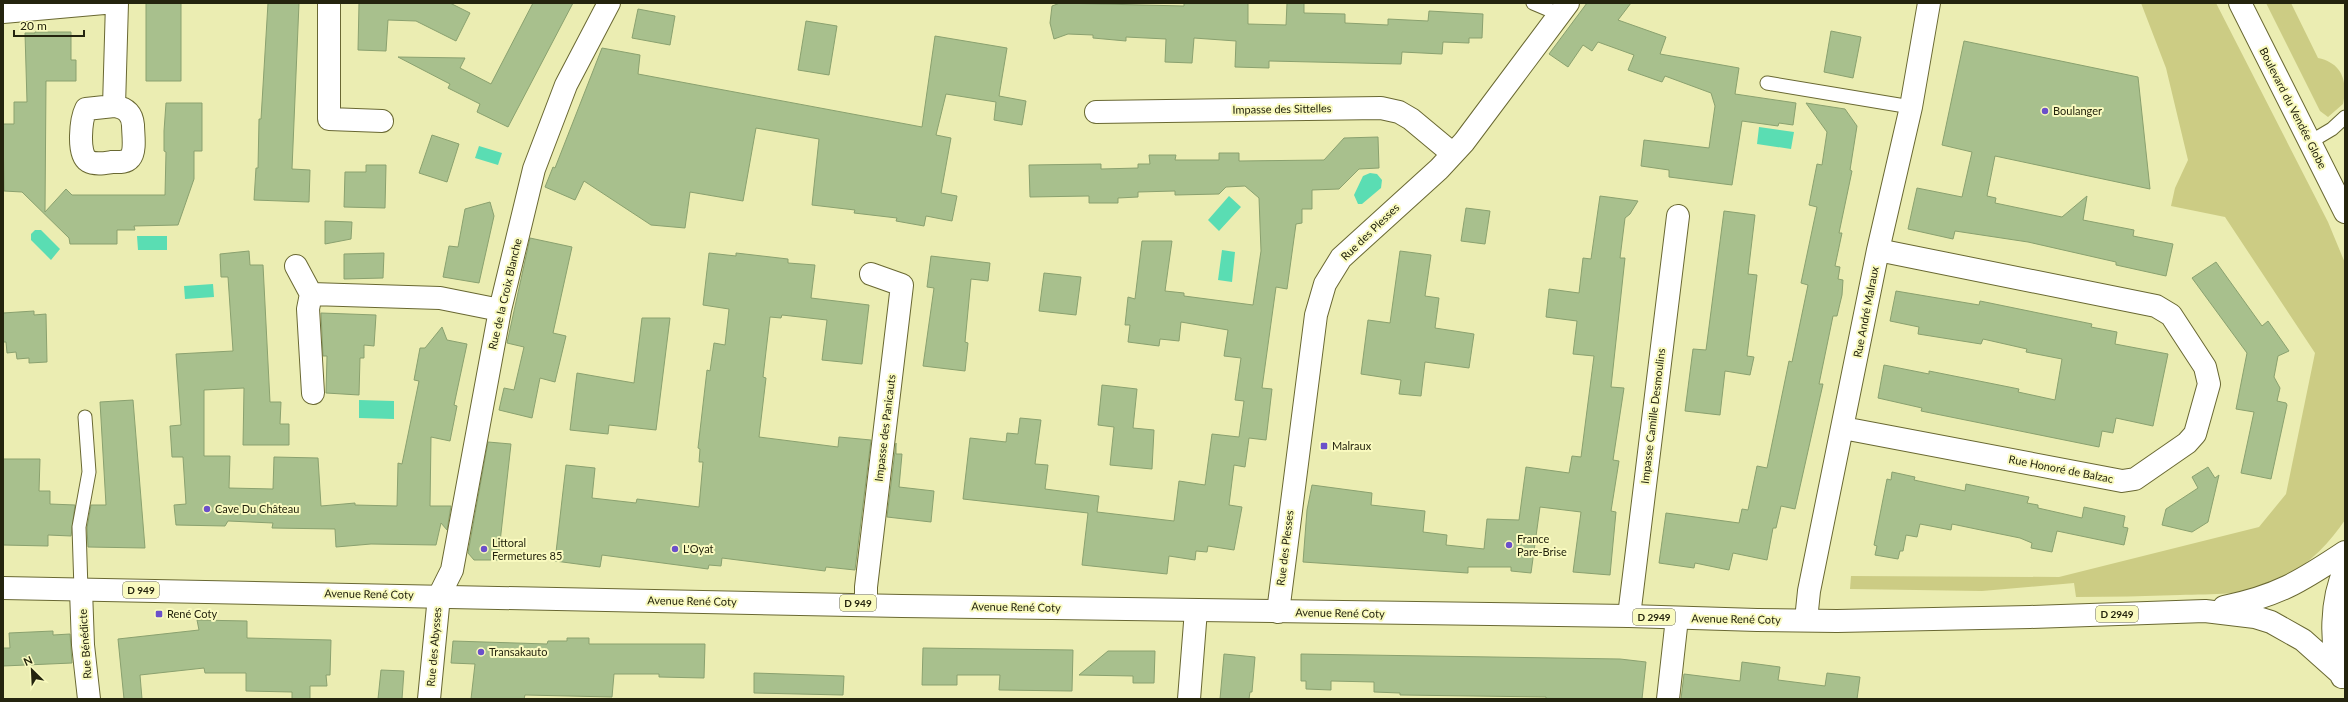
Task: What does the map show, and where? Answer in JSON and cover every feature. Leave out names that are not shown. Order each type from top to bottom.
[{"type":"street","points":[[3,12],[104,3]]},
{"type":"street","points":[[114,106],[117,3]]},
{"type":"street","points":[[329,3],[329,120],[382,121]]},
{"type":"street","name":"Rue de la Croix Blanche","points":[[439,596],[452,570],[500,310],[534,169],[566,85],[608,3]]},
{"type":"street","name":"Rue André Malraux","points":[[1806,620],[1809,591],[1878,250],[1911,107],[1929,3]]},
{"type":"street","name":"Boulevard du Vendée Globe","points":[[2240,3],[2345,212]]},
{"type":"street","name":"Rue des Plesses","points":[[1278,612],[1316,315],[1326,284],[1341,258],[1453,154],[1563,9]]},
{"type":"street","name":"Impasse des Sittelles","points":[[1096,112],[1381,108],[1399,112],[1453,154]]},
{"type":"street","name":"Impasse Camille Desmoulins","points":[[1629,616],[1678,216]]},
{"type":"street","name":"Rue Honoré de Balzac","points":[[1843,428],[2122,481],[2135,478],[2187,443],[2195,434],[2209,384],[2205,367],[2171,315],[2156,306],[1878,250]]},
{"type":"street","points":[[296,266],[312,294],[308,309],[313,393]]},
{"type":"street","name":"Impasse des Panicauts","points":[[866,604],[866,587],[902,284],[871,274]]},
{"type":"street","points":[[312,294],[440,298],[500,310]]},
{"type":"street","name":"D 2949","points":[[2205,611],[2254,600],[2284,590],[2299,583],[2345,552]]},
{"type":"street","points":[[2343,679],[2334,641],[2335,608],[2345,569]]},
{"type":"street","name":"Avenue René Coty","points":[[3,588],[1278,612],[1629,616],[1806,620],[2030,617],[2205,611]]},
{"type":"street","name":"Rue Bénédicte","points":[[81,590],[83,644],[89,699]]},
{"type":"street","name":"Rue des Abysses","points":[[429,699],[439,596]]},
{"type":"street","points":[[1189,699],[1196,610]]},
{"type":"street","name":"D 2949","points":[[2205,611],[2255,617],[2271,622],[2303,640],[2343,679]]},
{"type":"street","points":[[1668,699],[1676,618]]},
{"type":"lane","points":[[1533,3],[1563,9]]},
{"type":"lane","points":[[1767,83],[1911,107]]},
{"type":"lane","points":[[2310,142],[2332,129],[2345,117]]},
{"type":"lane","points":[[81,590],[79,527],[89,472],[86,417]]},
{"type":"shaded area","points":[[2141,3],[2216,3],[2328,222],[2345,263],[2345,520],[2332,538],[2316,555],[2288,576],[2266,586],[2242,592],[2076,597],[2074,583],[1982,591],[1850,589],[1851,576],[2059,577],[2259,527],[2286,494],[2315,353],[2225,217],[2171,206],[2175,188],[2188,160],[2166,68]]},
{"type":"shaded area","points":[[2266,3],[2291,3],[2318,58],[2333,64],[2341,74],[2345,88],[2343,104],[2328,117],[2320,111]]},
{"type":"shaded area","points":[[1759,127],[1794,132],[1791,149],[1757,144]]},
{"type":"shaded area","points":[[479,146],[502,153],[498,165],[475,158]]},
{"type":"shaded area","points":[[1370,173],[1377,174],[1382,180],[1381,188],[1362,204],[1358,204],[1354,195],[1363,176]]},
{"type":"shaded area","points":[[1229,196],[1241,207],[1219,231],[1208,220]]},
{"type":"shaded area","points":[[35,230],[41,230],[60,249],[51,260],[31,240],[31,234]]},
{"type":"shaded area","points":[[137,236],[167,236],[167,250],[138,250]]},
{"type":"shaded area","points":[[1222,250],[1235,252],[1232,282],[1218,280]]},
{"type":"shaded area","points":[[213,284],[214,297],[185,299],[184,286]]},
{"type":"shaded area","points":[[359,400],[394,401],[394,419],[359,418]]},
{"type":"building","points":[[146,3],[181,3],[181,81],[146,81]]},
{"type":"building","points":[[268,3],[299,3],[292,169],[310,170],[309,202],[254,200],[256,168],[258,168],[259,119],[261,119]]},
{"type":"building","points":[[359,3],[450,3],[470,13],[456,41],[416,21],[388,20],[386,51],[358,50]]},
{"type":"building","points":[[533,3],[573,3],[508,127],[477,112],[480,104],[448,88],[450,84],[398,57],[465,58],[460,68],[491,84]]},
{"type":"building","points":[[1060,3],[1184,6],[1184,3],[1248,3],[1248,24],[1286,25],[1287,3],[1304,3],[1304,13],[1345,14],[1345,23],[1388,25],[1388,19],[1428,21],[1429,11],[1483,14],[1482,38],[1469,38],[1469,43],[1443,42],[1442,54],[1402,52],[1401,64],[1269,61],[1269,68],[1235,67],[1236,41],[1194,38],[1192,63],[1165,62],[1166,39],[1126,37],[1126,41],[1093,38],[1093,35],[1068,34],[1054,39],[1050,23],[1052,6]]},
{"type":"building","points":[[1587,3],[1631,3],[1618,20],[1666,37],[1660,54],[1739,68],[1735,94],[1796,103],[1793,125],[1779,123],[1778,126],[1742,121],[1732,185],[1669,177],[1669,170],[1641,166],[1644,140],[1709,148],[1715,106],[1711,93],[1665,76],[1662,82],[1628,70],[1634,55],[1598,42],[1592,51],[1583,45],[1568,67],[1549,54]]},
{"type":"building","points":[[638,9],[675,16],[670,45],[632,38]]},
{"type":"building","points":[[806,21],[837,26],[829,75],[798,70]]},
{"type":"building","points":[[1831,31],[1861,37],[1853,78],[1824,72]]},
{"type":"building","points":[[71,32],[71,60],[76,60],[76,81],[46,81],[45,212],[66,189],[72,195],[165,195],[166,152],[164,151],[164,131],[166,103],[202,103],[202,151],[194,151],[194,179],[178,225],[134,226],[135,230],[117,230],[117,244],[70,244],[69,238],[22,192],[4,191],[3,124],[14,124],[14,102],[27,102],[25,33]]},
{"type":"building","points":[[935,36],[1007,48],[999,96],[1026,101],[1022,125],[994,120],[996,102],[946,94],[936,135],[951,138],[941,193],[957,196],[952,221],[926,216],[924,226],[896,221],[897,218],[854,213],[855,210],[812,205],[819,139],[756,128],[743,201],[690,192],[685,228],[651,225],[584,181],[575,200],[545,187],[553,167],[555,168],[602,48],[640,55],[638,74],[922,127]]},
{"type":"building","name":"Boulanger","points":[[1964,41],[2138,77],[2150,189],[1995,156],[1987,196],[1996,198],[1995,203],[2062,217],[2087,196],[2083,220],[2134,230],[2133,236],[2173,244],[2166,276],[2116,265],[2116,262],[2028,242],[1955,231],[1953,239],[1908,229],[1917,188],[1962,197],[1972,152],[1942,145]]},
{"type":"building","points":[[1806,103],[1845,109],[1857,126],[1850,170],[1852,171],[1839,233],[1842,233],[1835,266],[1840,267],[1838,279],[1843,280],[1842,295],[1837,316],[1833,316],[1819,384],[1823,384],[1795,509],[1781,506],[1776,528],[1773,528],[1767,560],[1733,553],[1729,570],[1695,563],[1694,568],[1659,563],[1666,513],[1739,523],[1742,509],[1748,510],[1757,466],[1767,468],[1789,361],[1792,362],[1808,285],[1801,283],[1817,207],[1809,205],[1817,164],[1822,165],[1827,132]]},
{"type":"building","points":[[432,135],[459,144],[447,182],[419,173]]},
{"type":"building","points":[[1378,137],[1379,168],[1359,169],[1339,189],[1312,190],[1312,209],[1302,209],[1302,223],[1296,224],[1287,289],[1276,287],[1262,388],[1272,389],[1266,440],[1249,438],[1245,467],[1234,465],[1229,505],[1242,507],[1234,550],[1208,546],[1207,552],[1196,551],[1195,560],[1169,556],[1167,574],[1082,565],[1088,513],[963,499],[970,438],[1006,442],[1007,433],[1018,434],[1020,418],[1041,420],[1035,464],[1048,465],[1045,489],[1099,496],[1097,512],[1174,521],[1179,481],[1205,485],[1212,434],[1239,437],[1244,401],[1235,400],[1241,358],[1224,356],[1228,330],[1181,322],[1179,341],[1160,339],[1159,346],[1128,342],[1130,325],[1125,325],[1128,297],[1135,299],[1142,241],[1172,241],[1165,291],[1184,293],[1184,296],[1253,305],[1261,251],[1259,198],[1245,186],[1226,187],[1219,194],[1175,195],[1175,191],[1138,192],[1138,197],[1118,198],[1118,203],[1089,203],[1089,196],[1030,197],[1029,165],[1101,164],[1101,169],[1138,168],[1138,164],[1150,164],[1149,155],[1176,155],[1175,160],[1219,160],[1219,153],[1239,153],[1239,161],[1324,160],[1344,138]]},
{"type":"building","points":[[366,165],[386,165],[385,208],[344,207],[345,172],[366,172]]},
{"type":"building","points":[[1600,196],[1638,201],[1630,214],[1625,218],[1620,258],[1625,258],[1611,387],[1624,388],[1613,460],[1619,461],[1611,511],[1616,512],[1610,575],[1573,572],[1581,512],[1540,507],[1531,573],[1511,571],[1511,567],[1468,567],[1468,573],[1303,562],[1307,510],[1312,485],[1372,493],[1371,505],[1425,511],[1423,532],[1447,535],[1446,545],[1484,549],[1487,519],[1519,520],[1526,467],[1569,473],[1572,456],[1581,457],[1594,356],[1573,354],[1577,321],[1546,317],[1549,289],[1579,293],[1583,258],[1591,259]]},
{"type":"building","points":[[490,202],[494,216],[479,283],[443,277],[449,246],[458,247],[465,209]]},
{"type":"building","points":[[1466,208],[1490,211],[1485,244],[1461,241]]},
{"type":"building","points":[[1724,211],[1755,215],[1748,274],[1757,275],[1747,356],[1754,357],[1750,375],[1725,371],[1720,415],[1685,411],[1693,349],[1706,350]]},
{"type":"building","points":[[325,221],[352,222],[351,239],[325,244]]},
{"type":"building","points":[[530,238],[572,247],[553,333],[566,336],[555,382],[540,378],[532,418],[499,410],[504,388],[514,390],[524,347],[507,343]]},
{"type":"building","points":[[249,251],[250,265],[263,265],[270,402],[281,402],[280,424],[289,424],[289,445],[243,445],[244,388],[204,390],[204,456],[230,456],[229,488],[273,489],[274,457],[318,458],[321,506],[355,503],[355,505],[397,506],[398,463],[402,464],[419,381],[414,380],[420,348],[425,348],[442,327],[447,340],[467,344],[454,405],[457,406],[450,441],[431,437],[430,506],[451,506],[447,530],[441,523],[436,545],[371,544],[336,547],[335,529],[272,528],[273,523],[228,521],[225,526],[176,525],[174,505],[186,504],[183,457],[172,457],[170,426],[181,425],[176,354],[233,351],[228,277],[221,277],[220,254]]},
{"type":"building","points":[[1400,251],[1431,255],[1425,296],[1439,298],[1435,328],[1474,334],[1469,368],[1425,362],[1421,396],[1399,394],[1401,380],[1361,374],[1368,320],[1390,323]]},
{"type":"building","points":[[384,253],[383,278],[344,279],[344,254]]},
{"type":"building","points":[[709,253],[736,256],[736,253],[788,259],[788,263],[815,265],[811,298],[869,305],[862,364],[822,360],[827,320],[782,315],[781,318],[770,317],[763,377],[766,378],[759,437],[838,447],[839,437],[871,440],[855,570],[826,567],[825,571],[722,558],[721,566],[709,565],[708,569],[602,555],[600,567],[555,561],[566,465],[595,468],[592,498],[636,503],[637,499],[699,507],[703,462],[699,462],[700,449],[698,448],[707,370],[710,371],[714,343],[725,345],[729,309],[703,305]]},
{"type":"building","points":[[931,256],[990,263],[988,281],[971,279],[965,342],[968,343],[965,371],[923,366],[934,288],[927,287]]},
{"type":"building","points":[[2216,262],[2262,326],[2268,321],[2289,351],[2278,356],[2274,377],[2280,388],[2277,401],[2286,403],[2287,405],[2271,479],[2241,473],[2254,412],[2236,409],[2247,353],[2192,278]]},
{"type":"building","points":[[1044,273],[1081,277],[1076,315],[1039,311]]},
{"type":"building","points":[[1896,291],[1979,305],[1980,301],[2092,324],[2091,327],[2117,332],[2115,344],[2168,354],[2153,426],[2116,418],[2113,433],[2102,431],[2099,447],[1921,411],[1922,408],[1878,398],[1884,365],[1929,374],[1929,371],[2019,389],[2018,392],[2055,400],[2062,359],[2026,352],[2027,349],[1983,339],[1981,344],[1918,334],[1919,327],[1890,321]]},
{"type":"building","points":[[34,311],[34,315],[46,314],[47,362],[29,363],[29,358],[17,359],[16,352],[7,353],[6,342],[3,342],[3,313]]},
{"type":"building","points":[[321,313],[376,315],[374,346],[364,345],[364,358],[360,358],[359,395],[326,393],[327,356],[323,356]]},
{"type":"building","points":[[642,318],[670,318],[656,430],[609,425],[608,434],[570,430],[577,373],[634,383]]},
{"type":"building","points":[[1102,385],[1137,389],[1133,428],[1154,430],[1152,469],[1110,465],[1114,427],[1098,425]]},
{"type":"building","points":[[133,400],[145,548],[88,547],[87,528],[91,505],[106,505],[100,402]]},
{"type":"building","points":[[488,442],[511,444],[498,560],[474,560],[468,553]]},
{"type":"building","points":[[896,443],[896,454],[902,454],[899,487],[934,491],[931,522],[887,517]]},
{"type":"building","points":[[3,459],[40,459],[39,491],[50,491],[50,504],[75,505],[71,536],[48,535],[48,546],[3,545]]},
{"type":"building","points":[[2208,467],[2215,478],[2219,475],[2208,522],[2192,532],[2162,525],[2166,509],[2198,488],[2192,477]]},
{"type":"building","points":[[1892,472],[1915,477],[1914,480],[1965,491],[1966,484],[2029,497],[2027,503],[2038,505],[2038,508],[2082,518],[2084,507],[2125,516],[2123,527],[2128,528],[2124,545],[2057,531],[2052,552],[2031,548],[2032,543],[2020,538],[1952,524],[1951,530],[1920,524],[1917,537],[1906,535],[1903,551],[1900,551],[1898,559],[1875,555],[1877,546],[1874,545],[1887,479],[1891,480]]},
{"type":"building","points":[[197,620],[247,621],[247,638],[331,640],[330,675],[326,675],[327,686],[310,686],[310,699],[292,699],[292,692],[246,691],[246,673],[205,673],[204,668],[140,675],[142,699],[124,699],[118,639],[199,630]]},
{"type":"building","points":[[53,631],[53,635],[70,634],[72,663],[3,666],[3,648],[10,648],[9,633]]},
{"type":"building","points":[[567,638],[589,638],[589,644],[705,644],[704,678],[659,677],[659,674],[614,674],[612,697],[525,695],[524,699],[471,699],[475,664],[451,663],[453,641],[547,644],[548,641],[567,641]]},
{"type":"building","points":[[923,648],[1073,650],[1072,691],[999,690],[1000,675],[957,675],[957,685],[922,685]]},
{"type":"building","points":[[1108,651],[1155,651],[1154,683],[1133,683],[1133,676],[1079,675]]},
{"type":"building","points":[[1224,654],[1255,657],[1252,692],[1250,692],[1249,699],[1220,699]]},
{"type":"building","points":[[1301,654],[1620,659],[1646,662],[1642,699],[1546,699],[1546,697],[1400,695],[1400,693],[1374,692],[1374,682],[1331,681],[1331,690],[1306,689],[1306,681],[1301,681]]},
{"type":"building","points":[[1742,662],[1780,667],[1778,680],[1825,686],[1827,673],[1860,677],[1857,699],[1681,699],[1684,674],[1740,681]]},
{"type":"building","points":[[381,670],[404,671],[402,699],[378,699]]},
{"type":"building","points":[[754,673],[844,676],[843,695],[754,693]]},
{"type":"place","name":"Boulanger","points":[[2045,111]]},
{"type":"place","name":"Malraux","points":[[1324,446]]},
{"type":"place","name":"Cave Du Château","points":[[207,509]]},
{"type":"place","name":"France Pare-Brise","points":[[1509,545]]},
{"type":"place","name":"Littoral Fermetures 85","points":[[484,549]]},
{"type":"place","name":"L'Oyat","points":[[675,549]]},
{"type":"place","name":"René Coty","points":[[159,614]]},
{"type":"place","name":"Transakauto","points":[[481,652]]}]
